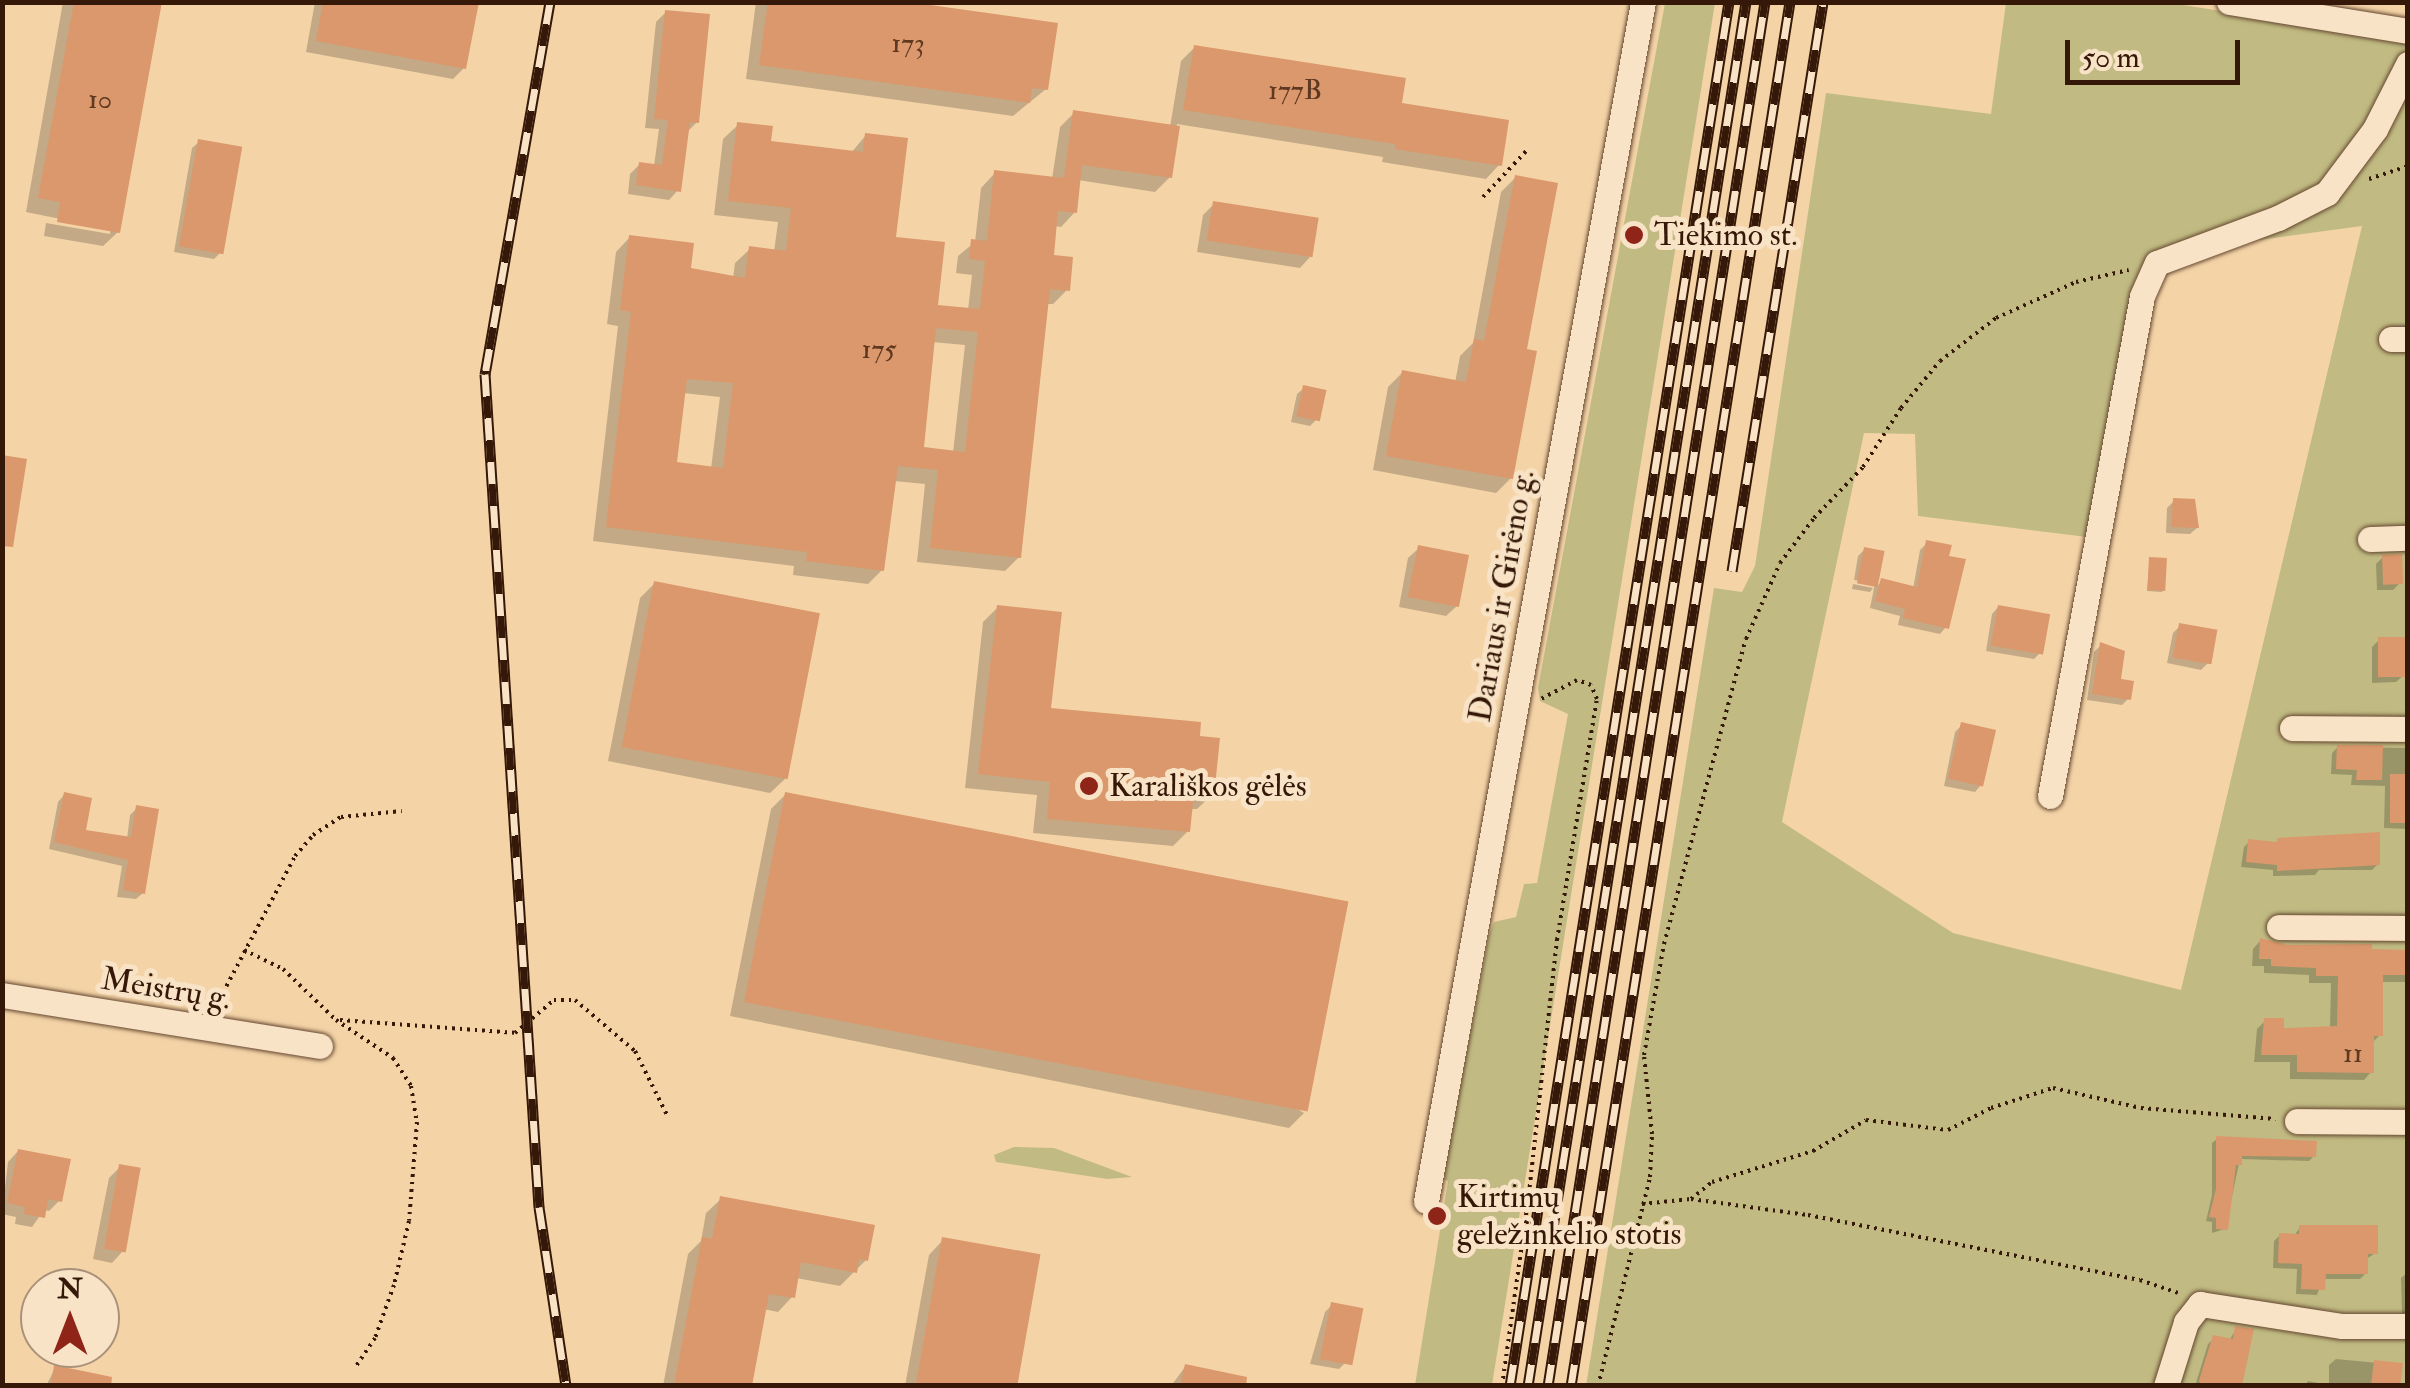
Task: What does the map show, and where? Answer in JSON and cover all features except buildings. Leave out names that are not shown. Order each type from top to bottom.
[{"type":"street","name":"Dariaus ir Girėno g.","points":[[1426,1201],[1643,2]]},
{"type":"street","points":[[2229,2],[2408,31]]},
{"type":"street","points":[[2050,796],[2142,296],[2157,263],[2278,218],[2327,193],[2375,129],[2408,64]]},
{"type":"street","points":[[2370,538],[2408,538]]},
{"type":"street","points":[[2292,728],[2408,729]]},
{"type":"street","points":[[2279,928],[2408,928]]},
{"type":"street","name":"Meistrų g.","points":[[2,994],[320,1046]]},
{"type":"street","points":[[2296,1121],[2408,1122]]},
{"type":"street","points":[[2166,1386],[2193,1313],[2342,1326],[2408,1326]]},
{"type":"path","points":[[1482,198],[1528,149]]},
{"type":"path","points":[[1598,1386],[1650,1176],[1652,1134],[1644,1055],[1664,944],[1746,639],[1780,563],[1862,467],[1901,408],[1954,350],[1996,318],[2076,282],[2157,263]]},
{"type":"path","points":[[1502,1386],[1528,1202],[1556,940],[1597,699],[1591,685],[1577,680],[1548,698],[1516,700]]},
{"type":"path","points":[[205,1028],[295,856],[313,835],[341,818],[402,811]]},
{"type":"path","points":[[244,950],[284,969],[336,1020],[393,1058],[411,1086],[418,1122],[410,1221],[375,1338],[355,1368]]},
{"type":"path","points":[[336,1020],[515,1033],[554,1000],[575,1000],[635,1051],[668,1115]]},
{"type":"path","points":[[320,1046],[336,1020]]},
{"type":"path","points":[[1691,1199],[1712,1182],[1813,1151],[1866,1120],[1948,1130],[1991,1108],[2053,1088],[2141,1108],[2296,1121]]},
{"type":"path","points":[[1642,1204],[1691,1199],[1808,1215],[2140,1280],[2193,1313]]},
{"type":"shaded area","points":[[1665,3],[1715,3],[1492,1385],[1415,1385],[1448,1181],[1443,1179],[1489,935],[1494,922],[1516,917],[1524,884],[1537,883],[1568,714],[1540,701],[1538,688]]},
{"type":"shaded area","points":[[2006,3],[2171,3],[2407,41],[2407,1385],[1586,1386],[1714,588],[1742,592],[1755,566],[1826,93],[1991,114]],"holes":[[[2362,226],[2181,990],[1953,933],[1782,822],[1864,433],[1915,434],[1918,516],[2087,537],[2135,279],[2237,243]]]},
{"type":"shaded area","points":[[1014,1147],[1054,1148],[1132,1177],[1107,1179],[996,1162],[994,1155]]},
{"type":"railway","points":[[550,2],[485,374],[539,1207],[566,1386]]},
{"type":"railway","points":[[1510,1386],[1729,2]]},
{"type":"railway","points":[[1528,1386],[1746,2]]},
{"type":"railway","points":[[1548,1386],[1765,2]]},
{"type":"railway","points":[[1571,1386],[1790,2]]},
{"type":"railway","points":[[1732,571],[1823,2]]},
{"type":"place","name":"Tiekimo st.","points":[[1634,235]]},
{"type":"place","name":"Karališkos gėlės","points":[[1089,786]]},
{"type":"place","name":"Kirtimų geležinkelio stotis","points":[[1437,1216]]}]
